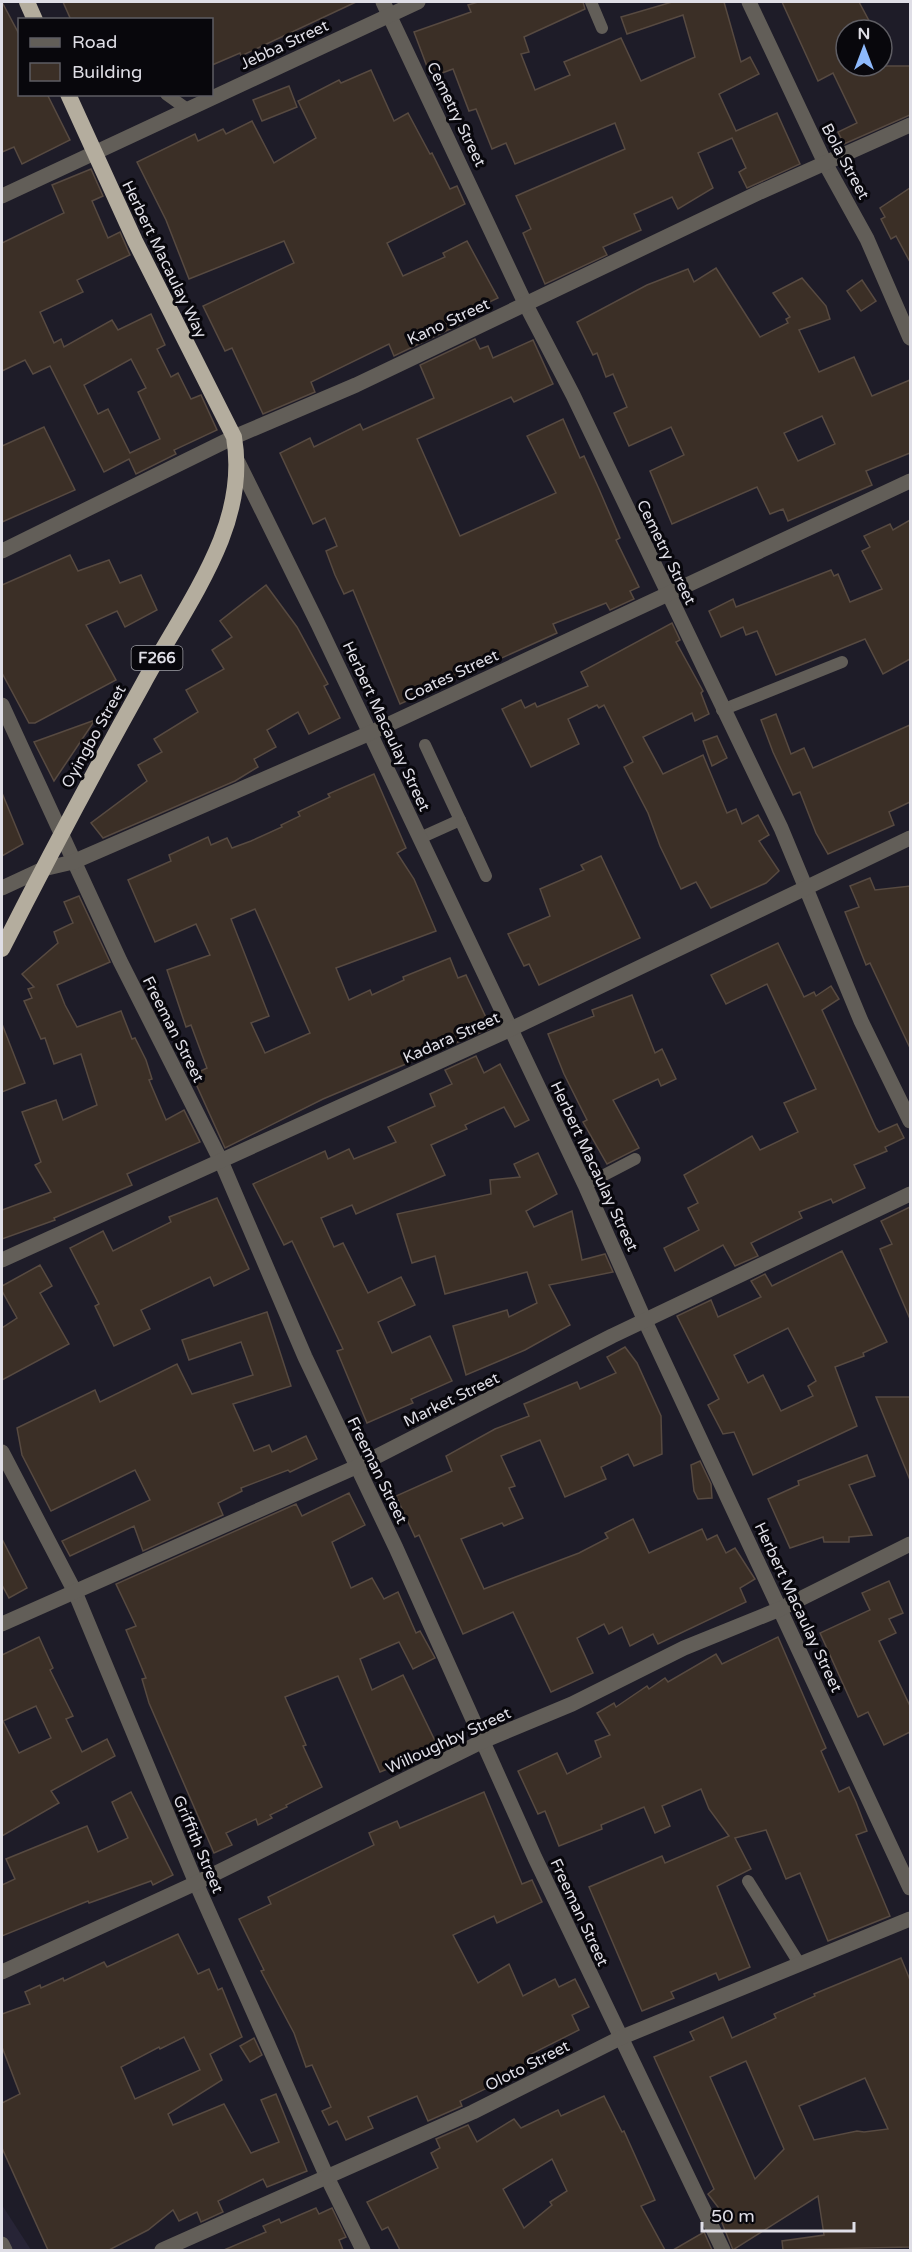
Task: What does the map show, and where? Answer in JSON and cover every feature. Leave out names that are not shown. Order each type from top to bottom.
[{"type":"highway","points":[[27,2],[34,18]]},
{"type":"highway","name":"Herbert Macaulay Way","points":[[69,96],[135,241],[234,438]]},
{"type":"highway","name":"Oyingbo Street","points":[[2,949],[60,834],[199,587],[221,539],[231,509],[238,462],[234,438]]},
{"type":"street","name":"Jebba Street","points":[[213,96],[387,8],[418,2]]},
{"type":"street","name":"Bola Street","points":[[749,2],[825,163],[867,239],[910,338]]},
{"type":"street","name":"Cemetry Street","points":[[387,8],[526,305],[573,395],[807,885],[861,1021],[910,1121]]},
{"type":"street","name":"Jebba Street","points":[[2,196],[213,96]]},
{"type":"street","name":"Kano Street","points":[[2,551],[234,438],[356,385],[910,125]]},
{"type":"street","name":"Herbert Macaulay Street","points":[[238,462],[318,624],[585,1185],[645,1320],[910,1888]]},
{"type":"street","name":"Coates Street","points":[[2,888],[43,869],[73,862],[370,733],[667,592],[910,481]]},
{"type":"street","name":"Freeman Street","points":[[2,705],[73,862],[221,1161],[259,1254],[356,1467],[396,1548],[620,2038],[723,2250]]},
{"type":"street","name":"Kadara Street","points":[[2,1260],[511,1029],[807,885],[910,838]]},
{"type":"street","name":"Market Street","points":[[2,1624],[356,1467],[645,1320],[910,1194]]},
{"type":"street","name":"Griffith Street","points":[[2,1452],[75,1592],[195,1882],[327,2177],[363,2250]]},
{"type":"street","name":"Willoughby Street","points":[[2,1972],[195,1882],[483,1741],[572,1704],[684,1648],[780,1609],[910,1544]]},
{"type":"street","name":"Oloto Street","points":[[162,2250],[473,2112],[620,2038],[910,1919]]},
{"type":"street","points":[[2,2244],[5,2250]]},
{"type":"lane","points":[[591,2],[602,28]]},
{"type":"lane","points":[[169,96],[187,109]]},
{"type":"lane","points":[[722,710],[842,662]]},
{"type":"lane","points":[[425,745],[486,876]]},
{"type":"lane","points":[[420,838],[460,820]]},
{"type":"lane","points":[[585,1185],[635,1158]]},
{"type":"lane","points":[[748,1881],[799,1963]]},
{"type":"shaded area","points":[[2,2205],[31,2250],[2,2250]]},
{"type":"building","points":[[2,2],[18,32],[18,96],[48,96],[70,140],[22,164],[14,147],[2,152]]},
{"type":"building","points":[[63,2],[356,2],[241,56],[240,53],[213,65],[213,18],[70,18]]},
{"type":"building","points":[[478,2],[583,2],[585,9],[524,37],[529,52],[521,54],[535,90],[570,75],[564,62],[621,38],[641,81],[695,57],[683,15],[627,34],[621,17],[672,2],[724,2],[741,62],[750,57],[759,74],[719,94],[736,131],[777,113],[800,164],[747,188],[739,172],[746,168],[732,138],[698,153],[713,188],[678,209],[672,197],[634,214],[641,230],[603,247],[607,255],[545,284],[523,233],[531,229],[516,196],[625,149],[615,123],[515,164],[506,143],[492,149],[476,109],[469,111],[453,69],[431,77],[414,32],[471,12],[468,5]]},
{"type":"building","points":[[782,2],[859,2],[868,18],[834,18],[834,75],[833,73],[818,81]]},
{"type":"building","points":[[894,66],[910,66],[910,115],[844,144],[838,132],[857,123],[835,78],[894,78]]},
{"type":"building","points":[[371,70],[394,121],[408,113],[450,189],[457,186],[465,204],[387,243],[403,276],[445,257],[443,253],[467,241],[498,298],[464,314],[467,321],[394,356],[389,344],[311,382],[315,392],[263,414],[232,348],[225,351],[203,306],[294,263],[284,241],[189,279],[166,220],[137,162],[195,134],[198,141],[223,129],[226,134],[252,121],[274,163],[316,138],[298,101],[339,80],[341,83]]},
{"type":"building","points":[[289,86],[297,107],[262,121],[253,100]]},
{"type":"building","points":[[91,169],[103,196],[92,201],[108,238],[120,232],[130,255],[77,280],[83,292],[40,312],[54,343],[61,339],[64,347],[112,320],[118,330],[151,314],[165,345],[157,349],[171,377],[178,373],[191,399],[201,395],[217,430],[174,450],[176,454],[136,474],[129,459],[104,472],[50,366],[33,374],[25,360],[2,371],[2,243],[64,213],[52,185]],"holes":[[[131,359],[146,388],[138,392],[160,439],[130,453],[108,409],[98,414],[84,385]]]},
{"type":"building","points":[[910,188],[910,262],[896,236],[891,239],[881,219],[885,217],[880,208]]},
{"type":"building","points":[[716,268],[760,337],[788,323],[786,319],[790,317],[773,293],[802,278],[826,306],[830,319],[799,330],[819,372],[854,357],[872,396],[910,380],[910,453],[866,471],[872,485],[788,521],[783,509],[770,514],[757,487],[672,524],[650,471],[684,455],[671,427],[629,446],[614,413],[627,407],[613,374],[606,377],[597,353],[593,355],[577,322],[647,285],[688,269],[694,282]],"holes":[[[822,416],[835,444],[798,461],[784,433]]]},
{"type":"building","points":[[862,280],[876,301],[861,311],[847,291]]},
{"type":"building","points":[[475,339],[480,349],[488,346],[493,358],[533,340],[553,384],[514,402],[511,397],[417,439],[460,536],[556,493],[527,436],[563,419],[580,458],[584,456],[599,489],[620,538],[616,540],[639,587],[630,591],[634,599],[610,610],[606,603],[553,624],[557,633],[400,704],[353,590],[344,594],[335,575],[326,551],[337,546],[325,518],[313,524],[280,453],[310,438],[314,447],[360,424],[363,430],[434,398],[420,365]]},
{"type":"building","points":[[44,427],[75,490],[2,522],[2,446]]},
{"type":"building","points":[[910,520],[910,659],[883,674],[865,639],[776,675],[757,631],[746,635],[743,627],[721,637],[709,611],[733,599],[736,607],[831,570],[834,576],[838,574],[850,602],[882,589],[862,551],[870,547],[864,536],[890,524],[893,530]]},
{"type":"building","points":[[70,555],[78,571],[109,560],[120,583],[141,575],[157,610],[125,627],[117,611],[86,625],[116,680],[35,723],[29,723],[2,673],[2,585]]},
{"type":"building","points":[[266,585],[297,627],[328,684],[324,686],[340,718],[309,734],[298,712],[267,730],[276,747],[254,759],[258,767],[235,781],[103,838],[91,823],[147,781],[138,765],[162,752],[154,739],[198,712],[186,690],[224,669],[212,650],[232,637],[220,621]]},
{"type":"building","points":[[672,623],[680,640],[676,642],[703,691],[701,693],[709,714],[695,721],[692,713],[643,737],[663,774],[703,755],[727,813],[736,809],[742,824],[758,815],[769,835],[759,841],[779,871],[766,883],[711,908],[696,882],[681,889],[660,846],[648,813],[624,767],[633,762],[604,705],[599,708],[597,705],[568,719],[579,744],[531,767],[502,709],[521,700],[525,708],[535,703],[537,707],[588,686],[581,672]]},
{"type":"building","points":[[776,714],[791,754],[804,748],[813,768],[910,725],[910,802],[889,812],[894,825],[828,854],[816,833],[800,792],[793,795],[761,720]]},
{"type":"building","points":[[95,720],[54,781],[34,742]]},
{"type":"building","points":[[717,736],[727,758],[712,766],[703,741]]},
{"type":"building","points":[[374,774],[406,848],[397,853],[414,879],[436,931],[336,968],[349,1000],[370,990],[372,995],[404,980],[403,977],[450,958],[458,978],[466,975],[491,1028],[323,1099],[225,1148],[192,1075],[207,1068],[191,1025],[186,1027],[167,970],[210,955],[196,924],[155,942],[128,880],[171,861],[169,855],[208,837],[211,845],[227,838],[232,848],[251,841],[282,827],[281,825],[300,816],[298,812],[330,797],[328,794]],"holes":[[[255,909],[310,1033],[265,1053],[251,1023],[269,1016],[231,919]]]},
{"type":"building","points":[[2,793],[23,844],[2,856]]},
{"type":"building","points":[[601,856],[640,938],[539,985],[529,964],[524,966],[508,934],[550,916],[540,889],[584,870],[581,865]]},
{"type":"building","points":[[870,878],[875,890],[910,886],[910,1048],[870,963],[866,965],[845,912],[859,907],[850,886]]},
{"type":"building","points":[[79,896],[110,962],[57,985],[65,1005],[77,1027],[121,1011],[132,1039],[135,1038],[146,1060],[152,1079],[149,1080],[166,1120],[184,1110],[200,1142],[127,1174],[132,1185],[54,1218],[55,1220],[2,1239],[2,1210],[51,1192],[35,1165],[41,1162],[22,1112],[56,1100],[63,1120],[97,1105],[81,1054],[54,1064],[45,1038],[41,1039],[24,1001],[32,998],[28,989],[34,987],[22,974],[58,943],[54,932],[73,923],[64,902]]},
{"type":"building","points":[[778,943],[804,997],[814,992],[816,996],[831,986],[839,999],[822,1010],[876,1128],[879,1132],[897,1124],[904,1138],[885,1147],[887,1151],[854,1165],[865,1188],[833,1203],[831,1199],[799,1212],[802,1218],[751,1243],[758,1256],[735,1266],[723,1245],[675,1271],[664,1248],[699,1230],[688,1208],[698,1203],[684,1175],[752,1136],[760,1150],[798,1132],[784,1103],[816,1089],[767,984],[726,1004],[711,975]]},
{"type":"building","points":[[632,995],[655,1053],[662,1049],[676,1079],[661,1086],[658,1079],[613,1100],[639,1148],[607,1164],[583,1122],[587,1120],[564,1074],[548,1034],[594,1016],[592,1010]]},
{"type":"building","points":[[2,1024],[25,1083],[2,1092]]},
{"type":"building","points":[[476,1056],[484,1073],[500,1064],[529,1120],[515,1127],[504,1107],[465,1125],[467,1129],[431,1145],[445,1175],[356,1214],[352,1205],[321,1218],[334,1247],[343,1243],[368,1293],[401,1277],[415,1305],[378,1322],[392,1353],[430,1336],[452,1381],[411,1399],[413,1403],[367,1423],[337,1351],[343,1349],[292,1241],[284,1245],[253,1184],[325,1151],[328,1159],[349,1149],[354,1159],[396,1142],[388,1127],[435,1106],[430,1094],[452,1084],[445,1070]]},
{"type":"building","points":[[538,1153],[557,1194],[526,1211],[534,1227],[572,1211],[582,1260],[605,1254],[613,1272],[549,1285],[570,1325],[525,1350],[466,1375],[453,1326],[507,1310],[509,1317],[537,1303],[527,1272],[445,1294],[435,1256],[412,1263],[397,1214],[491,1194],[490,1180],[520,1177],[514,1164]]},
{"type":"building","points":[[217,1198],[249,1269],[214,1286],[210,1277],[141,1310],[150,1329],[114,1346],[95,1306],[99,1304],[70,1248],[103,1231],[113,1251],[171,1222],[169,1217]]},
{"type":"building","points":[[910,1207],[910,1319],[880,1249],[892,1244],[881,1221]]},
{"type":"building","points":[[842,1251],[887,1342],[863,1353],[864,1356],[835,1367],[857,1426],[753,1475],[734,1432],[723,1434],[708,1405],[719,1399],[677,1316],[711,1300],[718,1317],[761,1297],[751,1281],[765,1274],[772,1286]],"holes":[[[788,1328],[816,1381],[808,1386],[813,1396],[781,1411],[763,1375],[748,1383],[734,1355]]]},
{"type":"building","points":[[40,1265],[52,1286],[40,1293],[69,1344],[2,1380],[2,1328],[17,1318],[2,1291],[2,1286]]},
{"type":"building","points":[[267,1312],[291,1386],[233,1404],[254,1451],[269,1445],[272,1452],[306,1436],[317,1459],[290,1472],[288,1470],[241,1488],[242,1491],[218,1503],[223,1515],[143,1551],[134,1526],[70,1556],[62,1541],[150,1500],[135,1470],[51,1511],[22,1455],[17,1428],[95,1390],[100,1402],[177,1364],[192,1394],[253,1375],[241,1342],[189,1360],[182,1340]]},
{"type":"building","points":[[625,1347],[637,1363],[661,1416],[662,1454],[634,1466],[628,1454],[601,1467],[606,1479],[565,1497],[540,1440],[501,1456],[515,1486],[509,1488],[523,1518],[504,1526],[502,1523],[461,1539],[484,1589],[579,1553],[608,1538],[605,1533],[633,1519],[649,1553],[702,1529],[707,1540],[717,1535],[726,1553],[735,1548],[755,1579],[740,1588],[746,1602],[658,1644],[653,1634],[630,1646],[622,1627],[609,1634],[604,1624],[577,1638],[593,1673],[551,1692],[513,1612],[463,1634],[419,1535],[415,1537],[396,1496],[452,1471],[446,1456],[495,1429],[529,1416],[524,1404],[577,1382],[580,1389],[616,1373],[607,1357]]},
{"type":"building","points":[[876,1397],[910,1397],[910,1480]]},
{"type":"building","points":[[867,1455],[875,1476],[849,1485],[872,1535],[849,1537],[849,1542],[824,1542],[823,1537],[790,1548],[768,1499],[799,1485],[798,1481]]},
{"type":"building","points":[[700,1461],[711,1484],[712,1498],[698,1499],[694,1491],[691,1465]]},
{"type":"building","points":[[349,1493],[365,1525],[332,1542],[351,1588],[372,1578],[384,1599],[398,1592],[416,1633],[420,1631],[435,1658],[413,1669],[399,1642],[360,1659],[372,1690],[403,1675],[440,1751],[412,1765],[410,1760],[380,1772],[338,1676],[285,1697],[306,1745],[303,1746],[322,1787],[286,1805],[287,1807],[270,1815],[272,1818],[258,1825],[256,1819],[226,1833],[232,1845],[214,1853],[149,1703],[142,1679],[146,1678],[126,1630],[136,1626],[116,1584],[296,1504],[302,1516]]},
{"type":"building","points":[[2,1539],[27,1588],[9,1598],[2,1585]]},
{"type":"building","points":[[889,1581],[903,1613],[889,1619],[896,1633],[879,1641],[910,1706],[910,1732],[884,1745],[868,1712],[858,1717],[820,1633],[870,1610],[862,1593]]},
{"type":"building","points":[[39,1637],[53,1668],[50,1670],[73,1716],[66,1719],[82,1752],[107,1739],[115,1756],[51,1791],[59,1803],[2,1836],[2,1655]],"holes":[[[36,1706],[51,1738],[19,1753],[3,1721]]]},
{"type":"building","points":[[778,1637],[826,1748],[821,1751],[839,1792],[849,1787],[856,1802],[867,1831],[856,1835],[890,1916],[828,1941],[800,1873],[786,1879],[766,1830],[735,1838],[751,1869],[717,1886],[750,1967],[719,1980],[716,1973],[671,1992],[674,1998],[642,2011],[589,1887],[662,1856],[665,1863],[729,1836],[709,1809],[701,1789],[662,1806],[670,1826],[655,1833],[644,1807],[601,1825],[602,1829],[559,1846],[545,1811],[538,1814],[518,1771],[557,1753],[567,1774],[601,1757],[595,1741],[610,1735],[597,1713],[614,1703],[616,1707],[647,1686],[649,1689],[665,1678],[668,1682],[716,1654],[722,1664]]},
{"type":"building","points":[[131,1792],[173,1875],[153,1885],[151,1881],[89,1903],[88,1901],[2,1936],[2,1885],[15,1879],[6,1859],[87,1826],[98,1852],[128,1838],[112,1802]]},
{"type":"building","points":[[484,1792],[522,1884],[532,1880],[542,1902],[497,1923],[494,1916],[453,1935],[478,1983],[509,1964],[523,1996],[555,1979],[559,1987],[575,1979],[589,2007],[572,2015],[579,2030],[531,2054],[535,2065],[460,2101],[462,2106],[428,2121],[417,2096],[368,2117],[373,2128],[346,2140],[337,2121],[329,2125],[322,2111],[331,2107],[312,2065],[306,2067],[294,2033],[261,1971],[264,1970],[239,1919],[271,1904],[268,1897],[374,1845],[369,1833],[397,1821],[400,1828]]},
{"type":"building","points":[[178,1934],[198,1974],[209,1969],[218,1990],[222,1988],[242,2037],[210,2054],[222,2080],[168,2114],[173,2125],[224,2104],[251,2153],[279,2142],[261,2100],[276,2094],[307,2171],[267,2187],[263,2179],[218,2201],[223,2212],[201,2222],[197,2212],[179,2221],[173,2210],[148,2230],[109,2250],[48,2250],[2,2148],[2,2103],[20,2094],[2,2047],[2,2014],[30,2004],[25,1992],[40,1985],[41,1988],[63,1978],[64,1981],[104,1962],[107,1967]],"holes":[[[184,2037],[200,2070],[135,2099],[121,2067]]]},
{"type":"building","points":[[901,1958],[910,1980],[910,2247],[783,2250],[782,2241],[824,2235],[818,2196],[733,2250],[718,2213],[721,2211],[708,2194],[714,2189],[654,2057],[694,2040],[690,2032],[723,2017],[732,2038],[776,2018],[774,2014],[815,1996],[814,1994]],"holes":[[[746,2061],[784,2149],[755,2179],[710,2077]],[[865,2078],[888,2129],[857,2131],[814,2140],[799,2106]]]},
{"type":"building","points":[[254,2038],[262,2055],[250,2062],[240,2046]]},
{"type":"building","points":[[604,2096],[622,2132],[624,2131],[655,2200],[641,2206],[665,2250],[400,2250],[388,2227],[382,2230],[367,2202],[438,2168],[431,2153],[440,2148],[436,2139],[468,2125],[477,2142],[514,2119],[521,2128],[558,2110],[561,2116]],"holes":[[[552,2159],[567,2191],[550,2202],[552,2205],[524,2228],[503,2189]]]},
{"type":"building","points":[[316,2208],[319,2214],[332,2208],[346,2237],[339,2240],[343,2250],[224,2250],[266,2232],[263,2226],[279,2219],[281,2223]]},
{"type":"building","points":[[704,2232],[712,2250],[673,2250]]}]
